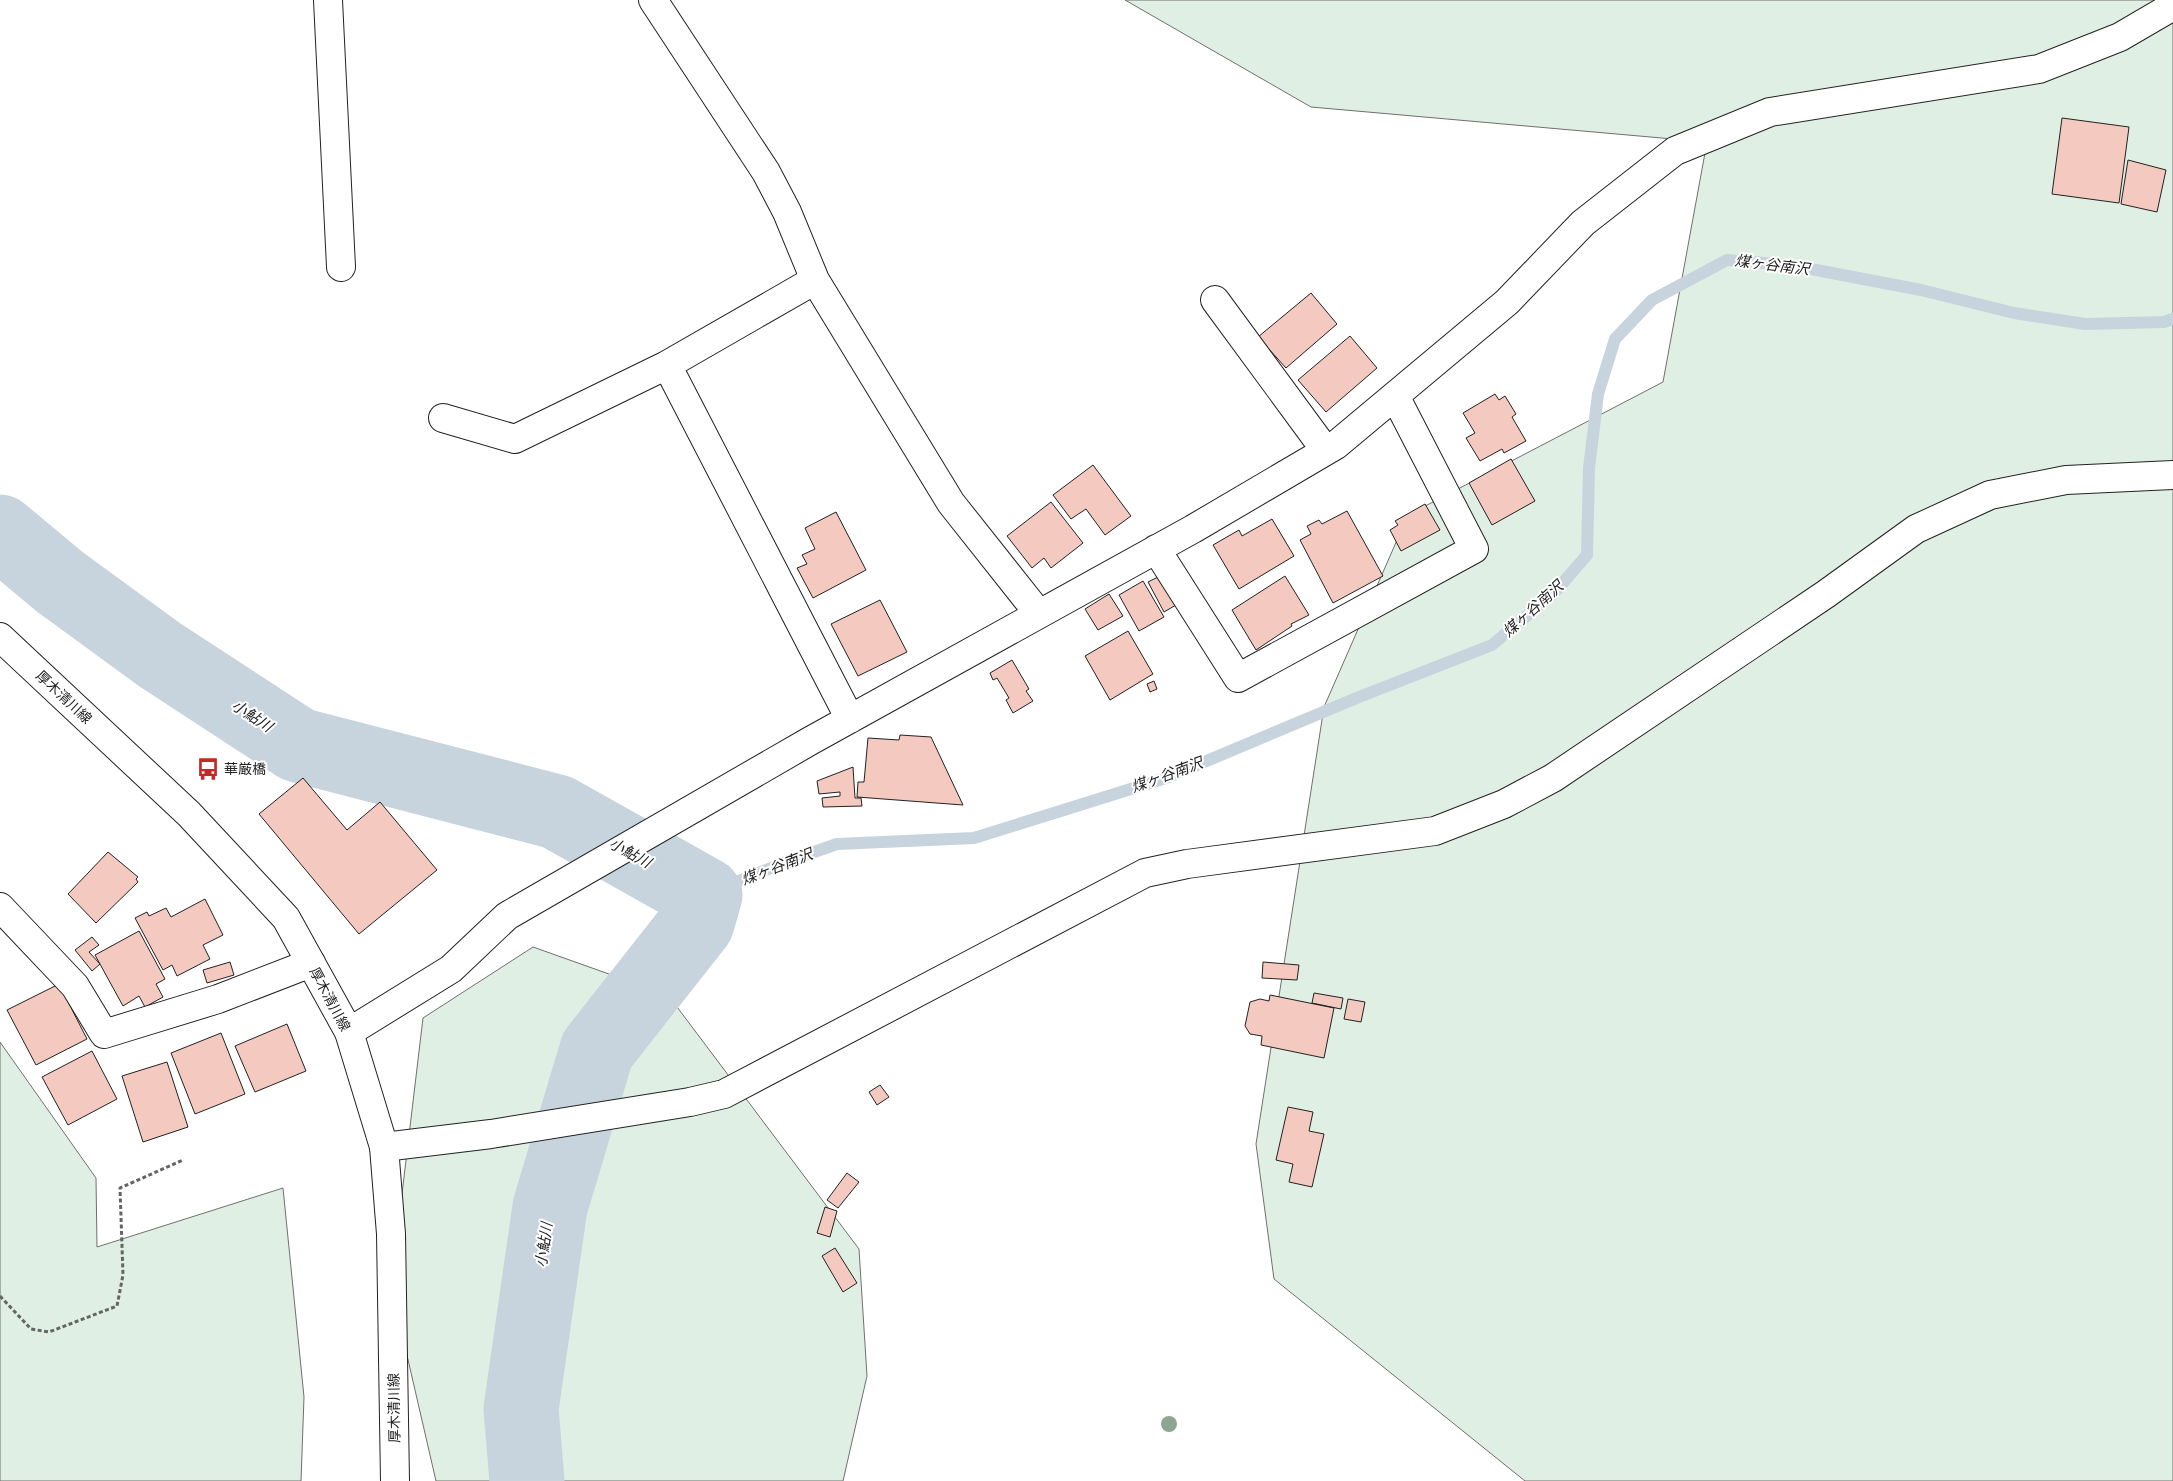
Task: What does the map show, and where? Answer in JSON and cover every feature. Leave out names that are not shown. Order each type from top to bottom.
[{"type":"street","points":[[328,0],[341,267]]},
{"type":"street","points":[[654,0],[766,172],[787,212],[815,280],[951,503],[1039,614]]},
{"type":"street","points":[[349,1032],[451,968],[507,916],[810,741],[1156,549],[1336,445],[1507,302],[1583,223],[1675,151],[1770,112],[2039,69],[2120,37],[2173,6]]},
{"type":"street","points":[[443,418],[515,439],[667,365],[815,280]]},
{"type":"street","points":[[1214,300],[1326,451]]},
{"type":"street","points":[[667,365],[850,719]]},
{"type":"street","points":[[1156,549],[1238,678],[1474,549],[1395,396]]},
{"type":"street","points":[[384,1147],[491,1134],[690,1102],[724,1094],[1145,873],[1186,864],[1435,831],[1504,804],[1553,778],[1826,594],[1916,529],[1990,495],[2066,480],[2173,475]]},
{"type":"street","name":"厚木清川線","points":[[0,637],[189,814],[286,918],[349,1032],[384,1147],[391,1234],[395,1481]]},
{"type":"street","points":[[0,907],[75,986],[104,1034],[218,999],[311,963]]},
{"type":"path","points":[[0,1296],[30,1329],[49,1332],[117,1306],[123,1275],[120,1188],[183,1160]]},
{"type":"green space","points":[[1125,0],[2173,0],[2173,1481],[1525,1481],[1274,1279],[1256,1144],[1324,707],[1408,515],[1663,382],[1707,142],[1311,107]]},
{"type":"green space","points":[[533,947],[668,995],[859,1249],[867,1376],[843,1481],[436,1481],[391,1286],[423,1018]]},
{"type":"green space","points":[[0,1042],[96,1178],[97,1247],[283,1188],[304,1397],[301,1481],[0,1481]]},
{"type":"building","points":[[2062,118],[2129,127],[2119,203],[2052,194]]},
{"type":"building","points":[[2128,160],[2166,170],[2157,212],[2121,204]]},
{"type":"building","points":[[1311,293],[1337,324],[1286,368],[1258,337]]},
{"type":"building","points":[[1350,336],[1377,368],[1326,412],[1298,380]]},
{"type":"building","points":[[1495,394],[1499,400],[1505,396],[1516,414],[1512,417],[1526,441],[1504,453],[1502,449],[1480,461],[1466,438],[1475,433],[1463,413]]},
{"type":"building","points":[[1511,459],[1535,501],[1492,525],[1469,483]]},
{"type":"building","points":[[1093,465],[1131,516],[1105,535],[1086,509],[1071,519],[1053,495]]},
{"type":"building","points":[[1051,502],[1083,543],[1051,568],[1044,558],[1032,568],[1007,536]]},
{"type":"building","points":[[1425,504],[1440,530],[1401,551],[1390,530],[1398,525],[1395,521]]},
{"type":"building","points":[[1347,511],[1383,576],[1333,603],[1300,540],[1311,534],[1307,526],[1319,520],[1322,524]]},
{"type":"building","points":[[836,512],[866,570],[813,598],[797,568],[807,564],[802,555],[815,549],[805,528]]},
{"type":"building","points":[[1272,519],[1294,556],[1239,589],[1213,545],[1239,530],[1242,536]]},
{"type":"building","points":[[1160,576],[1176,605],[1164,612],[1148,582]]},
{"type":"building","points":[[1285,576],[1309,615],[1291,624],[1292,626],[1256,650],[1232,610]]},
{"type":"building","points":[[1143,581],[1164,617],[1139,631],[1119,595]]},
{"type":"building","points":[[1109,594],[1123,616],[1098,630],[1085,609]]},
{"type":"building","points":[[880,600],[907,652],[858,676],[831,624]]},
{"type":"building","points":[[1128,631],[1153,674],[1110,700],[1085,656]]},
{"type":"building","points":[[1012,660],[1029,689],[1026,691],[1033,701],[1013,713],[1006,700],[1009,698],[997,678],[993,680],[990,673]]},
{"type":"building","points":[[1154,681],[1157,689],[1150,692],[1147,684]]},
{"type":"building","points":[[900,735],[931,737],[963,805],[857,797],[858,782],[864,782],[868,738],[899,740]]},
{"type":"building","points":[[853,767],[855,798],[861,798],[862,806],[823,807],[822,798],[840,796],[840,792],[819,794],[817,781]]},
{"type":"building","points":[[303,778],[347,830],[380,802],[437,870],[359,934],[259,814]]},
{"type":"building","points":[[108,852],[138,877],[136,879],[138,882],[96,923],[68,894]]},
{"type":"building","points":[[205,899],[223,935],[203,945],[210,959],[177,976],[172,965],[163,970],[135,918],[147,912],[149,916],[166,908],[171,917]]},
{"type":"building","points":[[139,931],[165,979],[156,984],[163,997],[145,1007],[139,996],[123,1006],[95,955]]},
{"type":"building","points":[[92,937],[99,945],[89,952],[100,964],[92,971],[75,950]]},
{"type":"building","points":[[230,962],[234,975],[207,983],[203,970]]},
{"type":"building","points":[[1263,962],[1299,965],[1297,980],[1262,978]]},
{"type":"building","points":[[59,984],[87,1039],[36,1065],[7,1010]]},
{"type":"building","points":[[1314,993],[1343,998],[1341,1009],[1312,1003]]},
{"type":"building","points":[[1270,995],[1334,1008],[1324,1058],[1261,1045],[1262,1036],[1250,1034],[1245,1026],[1250,1002],[1260,999],[1269,1001]]},
{"type":"building","points":[[1348,999],[1365,1002],[1361,1022],[1344,1019]]},
{"type":"building","points":[[287,1024],[306,1071],[255,1092],[235,1046]]},
{"type":"building","points":[[221,1033],[245,1094],[195,1114],[171,1053]]},
{"type":"building","points":[[92,1051],[117,1099],[68,1125],[42,1077]]},
{"type":"building","points":[[167,1062],[188,1127],[143,1142],[122,1076]]},
{"type":"building","points":[[880,1085],[889,1097],[877,1105],[869,1092]]},
{"type":"building","points":[[1288,1107],[1313,1112],[1309,1131],[1324,1134],[1312,1187],[1289,1182],[1293,1164],[1276,1160]]},
{"type":"building","points":[[847,1173],[859,1182],[838,1208],[827,1200]]},
{"type":"building","points":[[825,1207],[837,1211],[830,1237],[817,1233]]},
{"type":"building","points":[[835,1248],[857,1283],[843,1292],[822,1256]]},
{"type":"waterway","name":"煤ヶ谷南沢","points":[[705,895],[783,863],[837,844],[974,838],[1166,778],[1359,697],[1492,645],[1554,593],[1587,555],[1589,468],[1598,394],[1615,339],[1652,300],[1727,260],[1790,265],[1921,290],[2014,313],[2085,324],[2164,322],[2173,319]]},
{"type":"waterway","name":"小鮎川","points":[[0,532],[60,582],[160,655],[298,745],[557,812],[705,895],[697,923],[597,1050],[550,1207],[521,1409],[527,1481]]},
{"type":"place","name":"華厳橋","points":[[208,769]]}]
